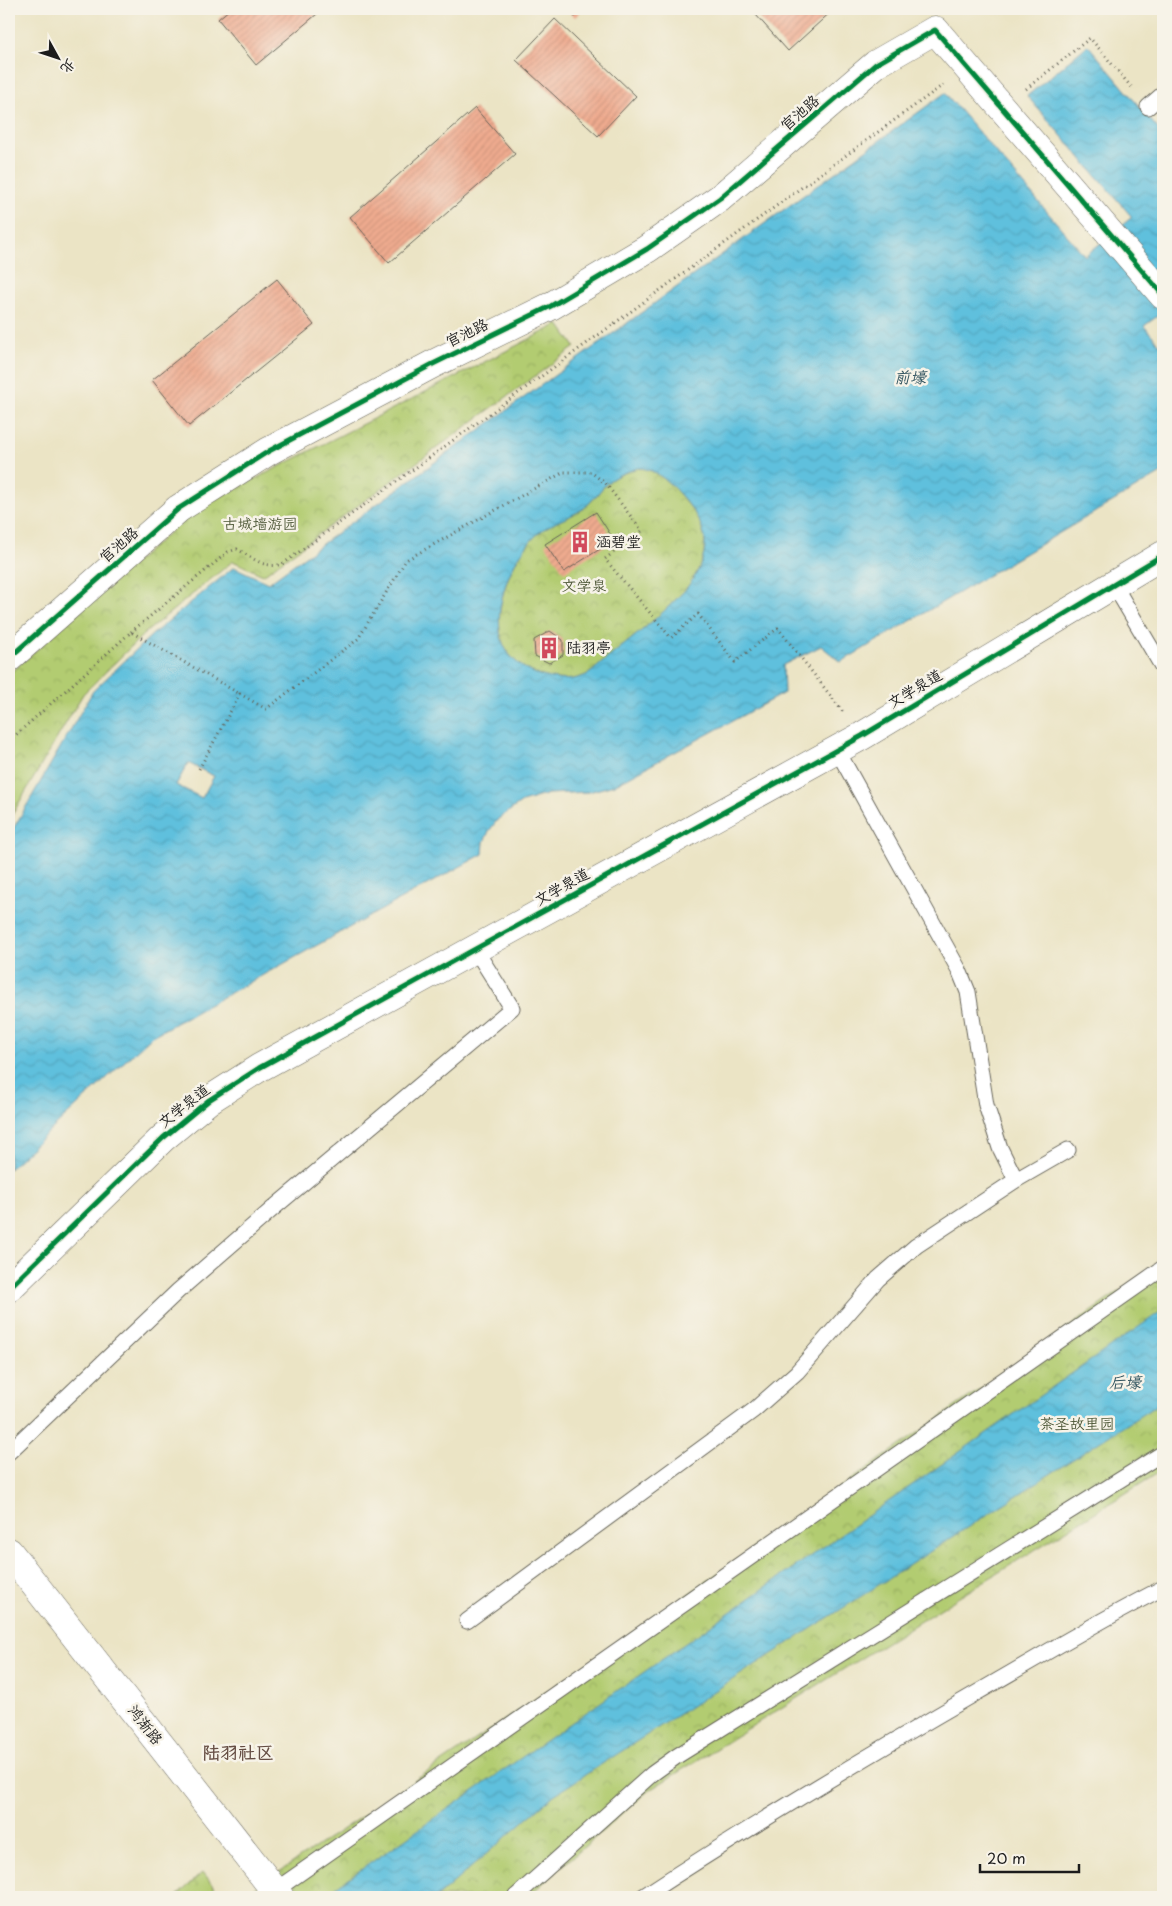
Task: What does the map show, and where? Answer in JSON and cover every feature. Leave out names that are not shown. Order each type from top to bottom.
[{"type":"street","name":"官池路","points":[[9,658],[178,509],[269,451],[433,364],[551,306],[646,249],[720,198],[876,64],[935,30],[967,68]]},
{"type":"street","points":[[967,68],[1163,295]]},
{"type":"street","name":"文学泉道","points":[[9,1288],[163,1138],[209,1100],[259,1068],[862,736],[1163,555]]},
{"type":"street","name":"鸿渐路","points":[[9,1552],[274,1894]]},
{"type":"lane","points":[[1148,107],[1163,94]]},
{"type":"lane","points":[[1114,585],[1163,668]]},
{"type":"lane","points":[[837,750],[959,970],[968,992],[986,1105],[1000,1148],[1016,1180]]},
{"type":"lane","points":[[9,1452],[192,1279],[277,1205],[512,1008],[475,949]]},
{"type":"lane","points":[[467,1621],[754,1410],[797,1372],[878,1279],[916,1246],[1016,1180],[1068,1150]]},
{"type":"lane","points":[[274,1894],[1163,1268]]},
{"type":"lane","points":[[515,1897],[652,1774],[677,1756],[1163,1453]]},
{"type":"lane","points":[[642,1897],[769,1815],[898,1738],[1122,1609],[1163,1588]]},
{"type":"path","points":[[1001,108],[1090,38],[1148,107]]},
{"type":"path","points":[[9,740],[131,632],[228,552],[237,549],[266,566],[278,566],[284,563],[967,68]]},
{"type":"path","points":[[131,632],[266,709],[358,639],[406,560],[564,472],[591,472],[606,484],[642,531],[605,559],[671,638],[698,614],[735,662],[778,628],[862,736]]},
{"type":"path","points":[[200,768],[240,694]]},
{"type":"green space","name":"古城墙游园","points":[[559,324],[575,347],[263,575],[233,561],[145,633],[83,694],[9,820],[9,674],[196,509]]},
{"type":"green space","name":"文学泉","points":[[638,468],[651,471],[669,483],[684,499],[698,519],[703,530],[705,548],[696,574],[685,590],[663,612],[590,673],[579,678],[563,680],[539,675],[526,669],[514,660],[506,649],[500,633],[499,621],[502,597],[510,574],[520,555],[543,529],[584,508],[614,478]]},
{"type":"green space","name":"茶圣故里园","points":[[1163,1261],[1163,1470],[648,1791],[527,1897],[242,1897],[610,1649]]},
{"type":"green space","points":[[203,1872],[222,1897],[176,1897]]},
{"type":"water","name":"前壕","points":[[1088,45],[1163,135],[1163,312],[1144,326],[1163,348],[1163,472],[841,662],[821,646],[783,665],[784,693],[614,785],[588,792],[548,794],[522,802],[498,819],[489,831],[484,842],[483,854],[152,1036],[9,1169],[9,836],[93,691],[154,633],[234,567],[268,583],[945,93],[1085,256],[1132,217],[1027,96]],"holes":[[[638,468],[651,471],[669,483],[684,499],[698,519],[703,530],[705,548],[696,574],[685,590],[663,612],[590,673],[579,678],[563,680],[539,675],[526,669],[514,660],[506,649],[500,633],[499,621],[505,586],[520,555],[534,537],[543,530],[584,508],[614,478]],[[188,763],[214,776],[202,798],[176,785]]]},
{"type":"water","name":"后壕","points":[[1163,1310],[1163,1401],[554,1795],[437,1897],[326,1897],[336,1887]]},
{"type":"building","points":[[230,9],[323,9],[256,65],[218,19]]},
{"type":"building","points":[[566,9],[583,9],[575,17]]},
{"type":"building","points":[[763,9],[834,9],[788,51],[756,15]]},
{"type":"building","points":[[555,19],[636,96],[598,136],[516,60]]},
{"type":"building","points":[[475,108],[515,154],[389,263],[350,217]]},
{"type":"building","points":[[277,279],[314,325],[189,426],[152,380]]},
{"type":"building","name":"涵碧堂","points":[[596,512],[614,540],[564,572],[545,544]]},
{"type":"building","name":"陆羽亭","points":[[550,631],[563,640],[563,655],[549,663],[535,656],[534,640]]},
{"type":"cycle path","points":[[9,658],[178,509],[269,451],[433,364],[551,306],[647,249],[720,198],[876,64],[935,30],[1163,295]]},
{"type":"cycle path","points":[[9,1288],[163,1138],[209,1100],[259,1068],[862,736],[1163,555]]},
{"type":"place","name":"涵碧堂","points":[[580,542]]},
{"type":"place","name":"陆羽亭","points":[[549,648]]},
{"type":"district","name":"陆羽社区","points":[[238,1753]]}]
